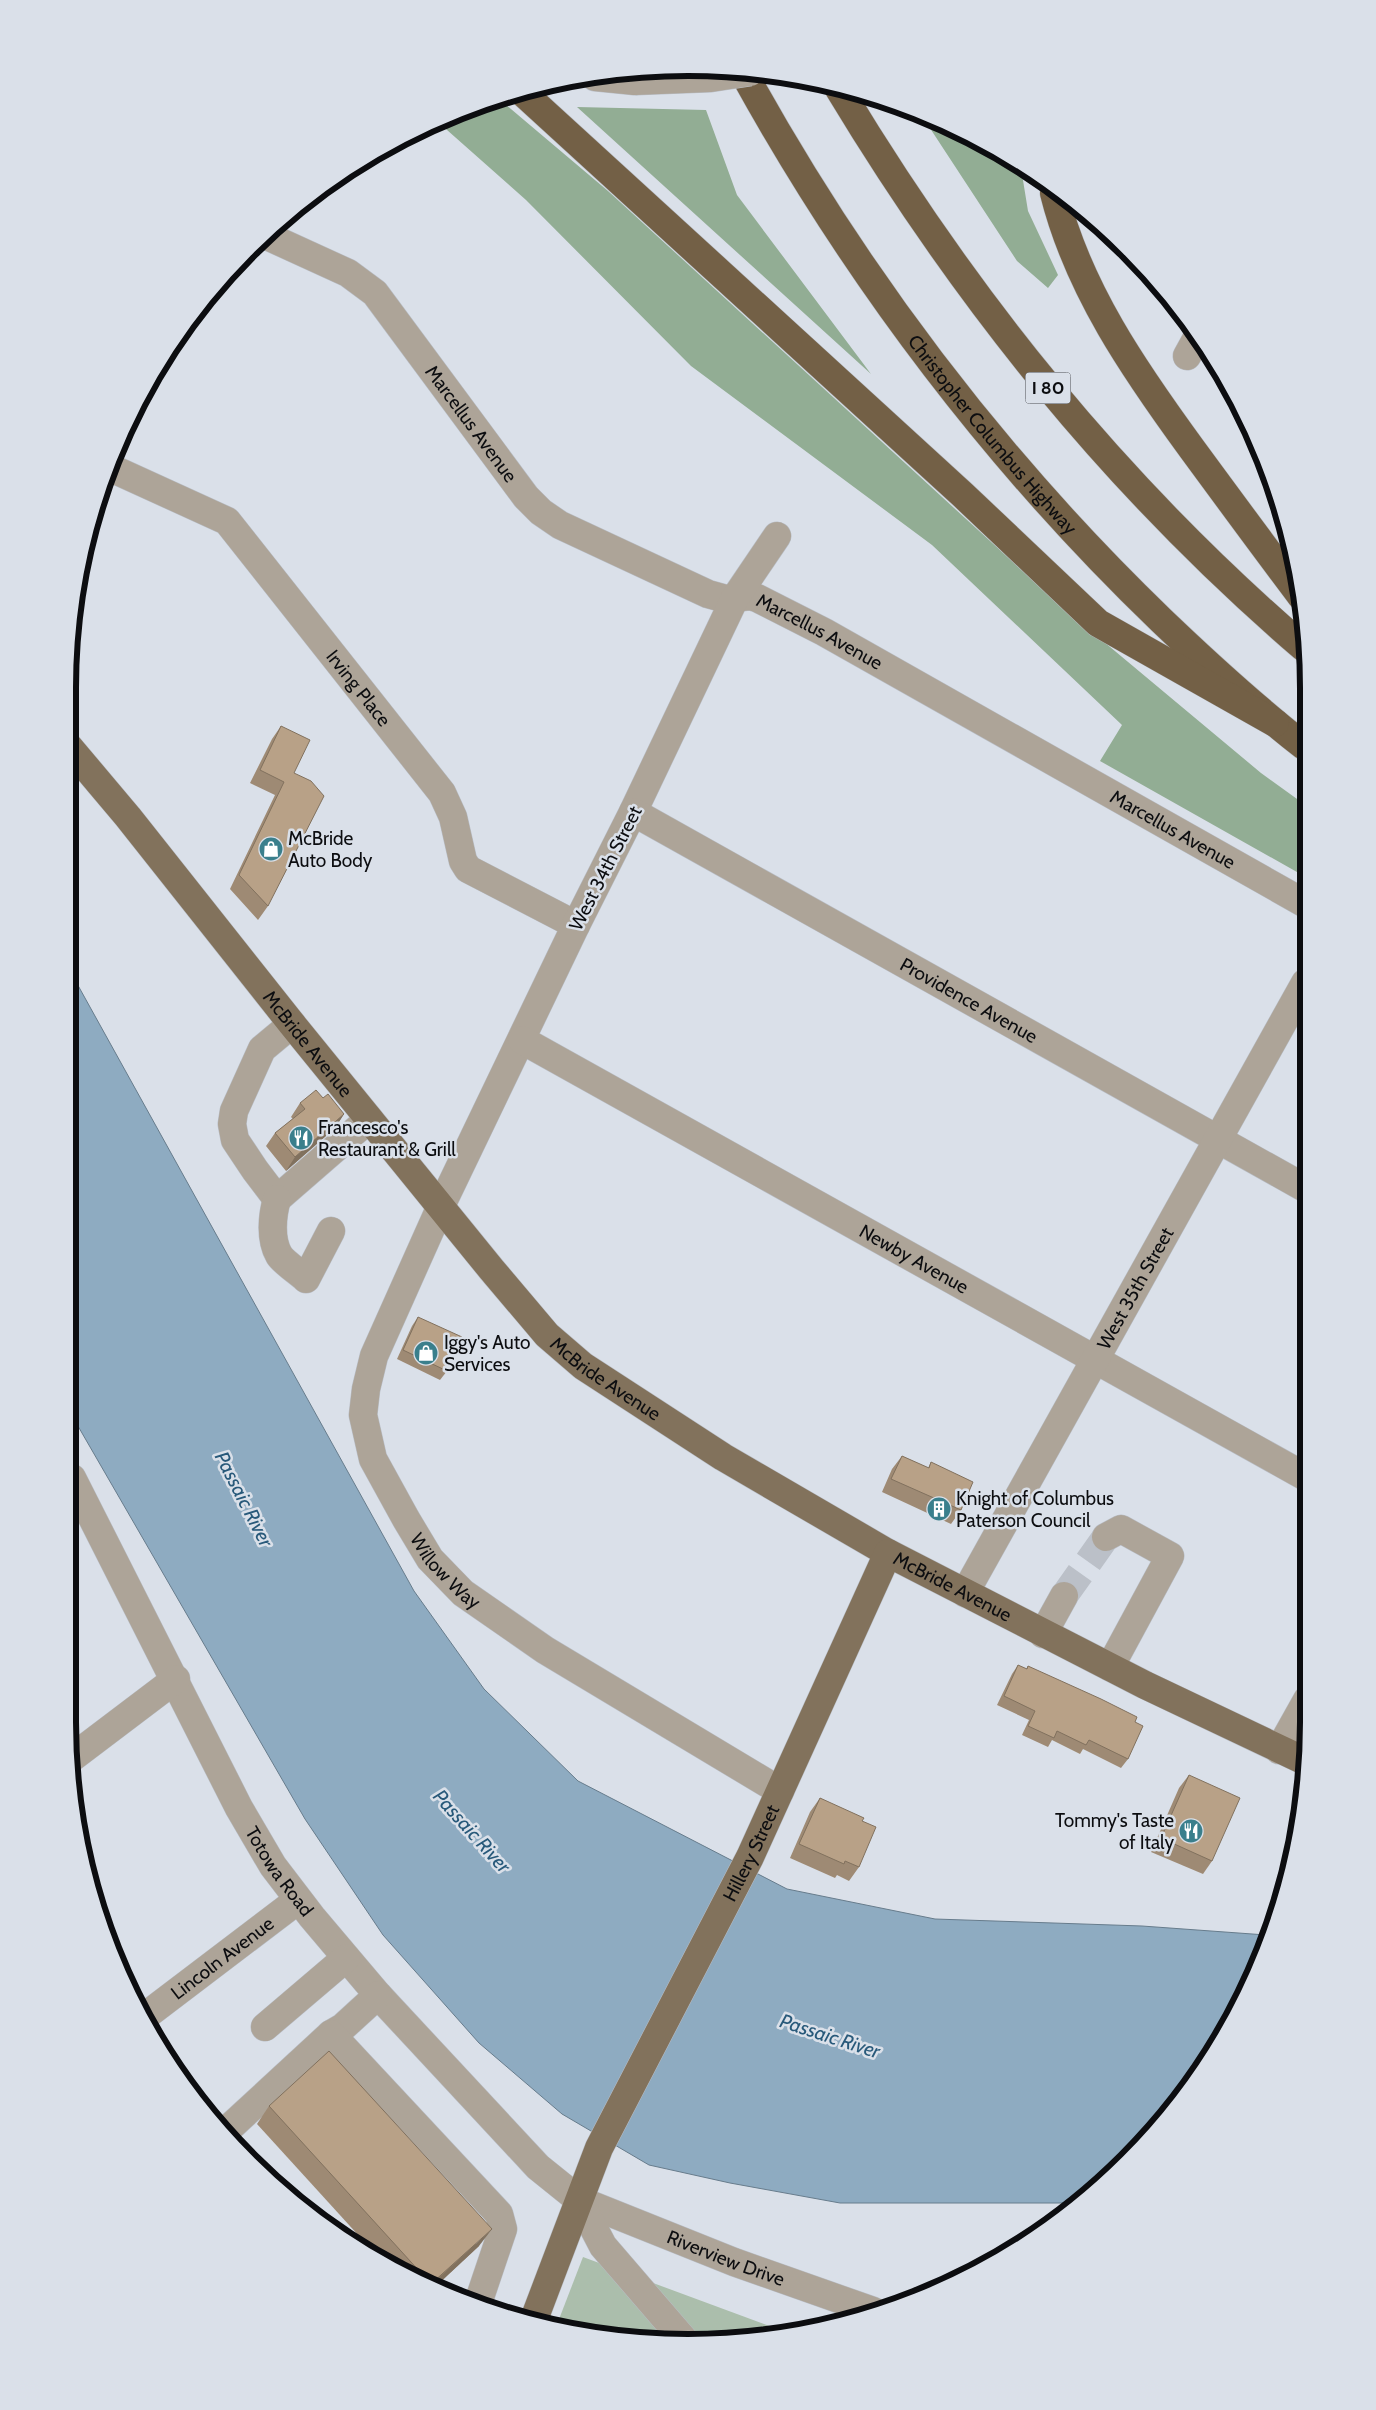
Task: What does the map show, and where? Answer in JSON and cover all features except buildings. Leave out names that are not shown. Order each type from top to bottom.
[{"type":"highway","name":"Christopher Columbus Highway","points":[[747,79],[806,181],[847,244],[905,328],[980,424],[1072,530],[1132,592],[1186,644],[1300,743]]},
{"type":"highway","name":"I 80","points":[[843,96],[880,157],[924,223],[971,290],[1045,385],[1097,446],[1160,513],[1215,568],[1298,642]]},
{"type":"highway","points":[[528,98],[963,495],[1098,624],[1276,723]]},
{"type":"highway","points":[[1056,200],[1073,249],[1091,290],[1135,369],[1291,583]]},
{"type":"main road","name":"McBride Avenue","points":[[76,755],[128,816],[292,1024],[546,1335],[583,1366],[723,1457],[888,1553],[1043,1634],[1298,1758]]},
{"type":"main road","name":"Hillery Street","points":[[579,2200],[596,2156],[750,1857],[888,1553]]},
{"type":"main road","points":[[536,2314],[579,2200]]},
{"type":"street","points":[[627,80],[715,77]]},
{"type":"street","name":"Marcellus Avenue","points":[[273,239],[348,273],[375,293],[526,497],[541,512],[560,525],[708,594],[726,599],[750,596],[757,598],[824,632],[1300,901]]},
{"type":"street","name":"Irving Place","points":[[117,471],[227,520],[442,793],[453,817],[463,861],[468,869],[576,925]]},
{"type":"street","name":"West 34th Street","points":[[441,1206],[735,598],[777,536]]},
{"type":"street","name":"Providence Avenue","points":[[633,812],[1300,1185]]},
{"type":"street","name":"West 35th Street","points":[[965,1593],[1300,990]]},
{"type":"street","points":[[277,1199],[255,1170],[236,1140],[232,1124],[234,1111],[262,1049],[292,1024]]},
{"type":"street","name":"Newby Avenue","points":[[522,1040],[1300,1474]]},
{"type":"street","points":[[331,1231],[306,1279],[279,1255],[272,1229],[273,1213],[277,1199],[369,1119]]},
{"type":"street","name":"Willow Way","points":[[441,1206],[374,1356],[366,1388],[363,1414],[369,1445],[374,1459],[406,1519],[430,1559],[463,1593],[545,1650],[780,1791]]},
{"type":"street","name":"Totowa Road","points":[[76,1490],[176,1679],[239,1808],[274,1866],[298,1900],[378,1995],[538,2167],[579,2200]]},
{"type":"street","points":[[1106,1537],[1121,1529],[1170,1556],[1110,1667]]},
{"type":"street","points":[[1043,1634],[1064,1596]]},
{"type":"street","points":[[78,1754],[176,1679]]},
{"type":"street","points":[[1279,1750],[1300,1712]]},
{"type":"street","name":"Lincoln Avenue","points":[[149,2012],[298,1900]]},
{"type":"street","points":[[266,2027],[346,1958]]},
{"type":"street","points":[[230,2127],[331,2034],[342,2027],[378,1995]]},
{"type":"street","points":[[331,2034],[499,2214],[503,2229],[480,2297]]},
{"type":"street","points":[[579,2200],[603,2246],[678,2334]]},
{"type":"street","name":"Riverview Drive","points":[[579,2200],[770,2276],[863,2308]]},
{"type":"green space","points":[[506,105],[608,191],[1061,606],[1261,773],[1300,801],[1300,874],[1100,761],[1122,725],[932,545],[691,366],[526,200],[444,127]]},
{"type":"green space","points":[[577,107],[706,110],[737,195],[871,374]]},
{"type":"green space","points":[[928,126],[959,139],[1022,175],[1028,211],[1058,275],[1048,288],[1017,261]]},
{"type":"green space","points":[[583,2257],[774,2328],[688,2334],[608,2329],[559,2320]]},
{"type":"water","name":"Passaic River","points":[[76,982],[414,1591],[484,1689],[578,1781],[787,1889],[935,1919],[1142,1926],[1261,1935],[1237,1993],[1197,2062],[1148,2125],[1121,2155],[1065,2203],[840,2203],[730,2183],[649,2165],[562,2114],[479,2043],[383,1935],[305,1819],[76,1423]]},
{"type":"tunnel","points":[[1064,1596],[1106,1537]]},
{"type":"place","name":"McBride Auto Body","points":[[271,849]]},
{"type":"place","name":"Francesco's Restaurant & Grill","points":[[301,1138]]},
{"type":"place","name":"Iggy's Auto Services","points":[[426,1353]]},
{"type":"place","name":"Knight of Columbus Paterson Council","points":[[939,1509]]},
{"type":"place","name":"Tommy's Taste of Italy","points":[[1191,1831]]}]
